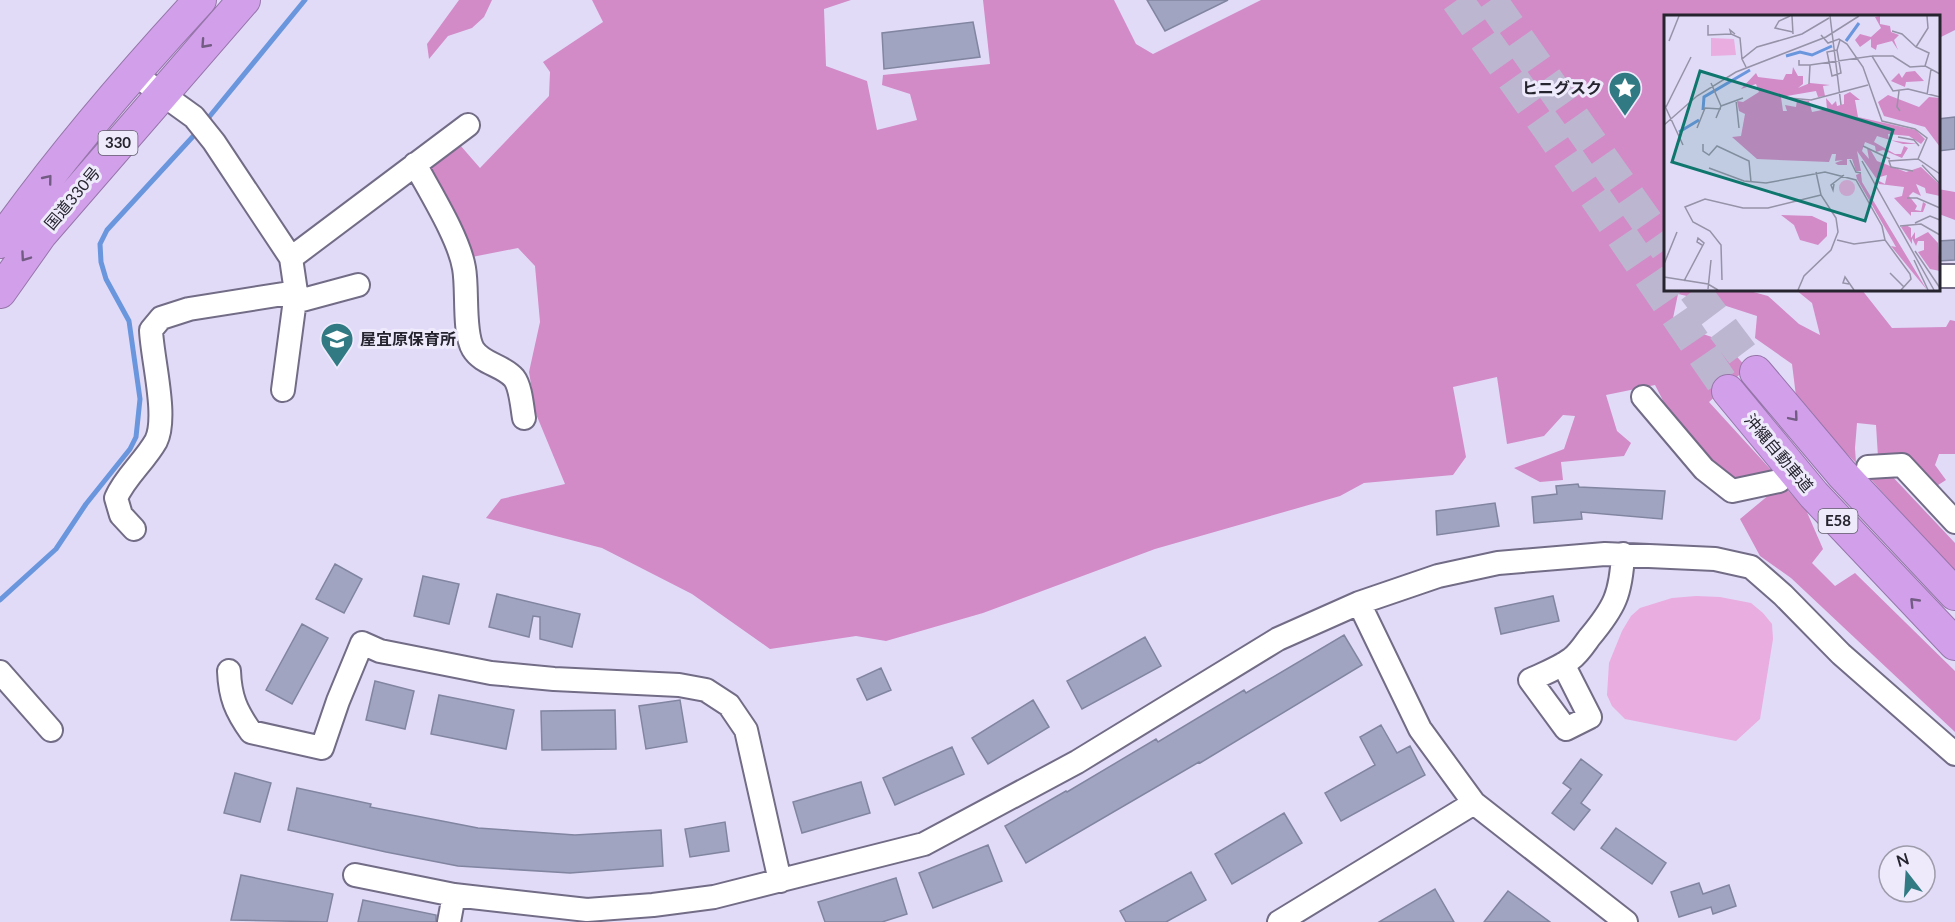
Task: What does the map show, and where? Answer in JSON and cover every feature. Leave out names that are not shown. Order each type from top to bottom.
[{"type":"highway","name":"国道330号","points":[[0,242],[133,73],[200,0]]},
{"type":"highway","name":"国道330号","points":[[0,292],[41,234],[244,0]]},
{"type":"highway","name":"沖縄自動車道","points":[[1756,372],[1842,474],[1955,594]]},
{"type":"highway","name":"沖縄自動車道","points":[[1728,391],[1814,495],[1955,644]]},
{"type":"street","points":[[133,73],[194,117],[209,135],[291,258],[296,297],[283,390]]},
{"type":"street","points":[[291,258],[468,124]]},
{"type":"street","points":[[415,164],[459,248],[464,267],[468,334],[473,350],[485,360],[504,369],[515,380],[524,418]]},
{"type":"street","points":[[134,529],[121,515],[116,498],[122,484],[157,439],[161,408],[151,330],[161,318],[189,309],[296,297],[358,285]]},
{"type":"street","points":[[1643,397],[1704,469],[1732,490],[1779,481]]},
{"type":"street","points":[[1868,467],[1902,465],[1955,522]]},
{"type":"street","points":[[355,875],[454,895],[586,910],[654,905],[714,897],[780,881],[924,844],[1077,762],[1278,639],[1359,603],[1438,576],[1498,563],[1605,554],[1715,559],[1751,567],[1783,595],[1841,654],[1955,754]]},
{"type":"street","points":[[1563,664],[1572,659],[1603,622],[1621,583],[1623,554]]},
{"type":"street","points":[[1359,603],[1420,729],[1474,803],[1626,922]]},
{"type":"street","points":[[229,671],[230,687],[237,712],[251,732],[322,748],[338,700],[362,643],[380,651],[491,673],[554,679],[679,685],[706,690],[729,705],[746,730],[780,881]]},
{"type":"street","points":[[0,672],[51,730]]},
{"type":"street","points":[[1279,922],[1474,803]]},
{"type":"street","points":[[449,922],[454,895]]},
{"type":"shaded area","points":[[459,0],[492,0],[484,17],[472,28],[448,36],[429,59],[427,44]]},
{"type":"shaded area","points":[[592,0],[851,0],[824,9],[826,66],[867,81],[877,130],[917,120],[910,94],[882,85],[883,75],[990,64],[983,0],[1114,0],[1136,44],[1153,54],[1261,0],[1955,0],[1955,30],[1940,38],[1940,15],[1664,15],[1664,291],[1750,291],[1768,296],[1799,324],[1820,335],[1812,303],[1797,291],[1863,291],[1892,328],[1946,327],[1950,320],[1955,321],[1955,454],[1939,454],[1935,465],[1946,480],[1935,487],[1878,457],[1876,425],[1857,423],[1856,463],[1797,404],[1792,364],[1755,338],[1757,316],[1714,302],[1678,294],[1672,323],[1723,341],[1747,368],[1709,402],[1773,472],[1731,485],[1672,418],[1655,385],[1606,395],[1617,431],[1631,443],[1624,456],[1561,462],[1563,480],[1540,482],[1514,468],[1564,449],[1575,416],[1563,415],[1544,436],[1507,444],[1497,377],[1453,387],[1466,457],[1453,475],[1364,483],[1340,496],[1155,549],[983,613],[886,641],[856,636],[770,649],[692,594],[602,548],[486,518],[501,499],[565,484],[536,414],[529,372],[540,322],[535,266],[518,248],[472,257],[426,169],[460,145],[480,168],[549,96],[550,72],[543,62],[603,22]]},
{"type":"shaded area","points":[[1940,189],[1955,192],[1955,220],[1940,214]]},
{"type":"shaded area","points":[[1890,474],[1955,543],[1955,573],[1867,475]]},
{"type":"shaded area","points":[[1782,484],[1806,510],[1823,549],[1812,563],[1835,586],[1855,573],[1955,671],[1955,732],[1791,578],[1760,556],[1740,519]]},
{"type":"shaded area","points":[[1720,597],[1751,603],[1772,624],[1773,639],[1760,719],[1736,741],[1625,719],[1612,706],[1607,695],[1609,663],[1631,616],[1640,608],[1672,598]]},
{"type":"building","points":[[1147,0],[1228,0],[1165,31]]},
{"type":"building","points":[[973,22],[980,57],[884,69],[882,33]]},
{"type":"building","points":[[1955,117],[1955,149],[1940,151],[1940,119]]},
{"type":"building","points":[[1955,240],[1955,260],[1940,261],[1940,241]]},
{"type":"building","points":[[1578,484],[1579,487],[1665,491],[1662,519],[1581,512],[1582,519],[1534,523],[1532,497],[1557,494],[1556,486]]},
{"type":"building","points":[[1495,503],[1499,526],[1437,535],[1436,511]]},
{"type":"building","points":[[335,564],[362,579],[344,613],[316,599]]},
{"type":"building","points":[[423,576],[459,584],[449,624],[414,616]]},
{"type":"building","points":[[497,594],[580,614],[572,647],[540,639],[540,617],[533,616],[529,637],[489,627]]},
{"type":"building","points":[[1553,596],[1559,621],[1501,634],[1495,608]]},
{"type":"building","points":[[302,624],[328,638],[292,704],[266,690]]},
{"type":"building","points":[[1344,635],[1362,665],[1200,763],[1026,863],[1005,826],[1156,739],[1158,742],[1244,690],[1246,693]]},
{"type":"building","points":[[1145,637],[1161,666],[1082,709],[1067,681]]},
{"type":"building","points":[[881,668],[891,690],[867,700],[857,679]]},
{"type":"building","points":[[375,681],[414,691],[405,729],[366,720]]},
{"type":"building","points":[[439,695],[514,710],[506,749],[431,734]]},
{"type":"building","points":[[680,700],[687,742],[646,749],[639,706]]},
{"type":"building","points":[[1033,700],[1049,727],[988,764],[972,738]]},
{"type":"building","points":[[615,710],[616,749],[542,750],[541,711]]},
{"type":"building","points":[[1381,725],[1397,753],[1410,746],[1425,775],[1341,821],[1325,793],[1375,765],[1360,737]]},
{"type":"building","points":[[952,747],[964,774],[895,805],[883,778]]},
{"type":"building","points":[[1581,759],[1602,775],[1581,803],[1590,810],[1574,830],[1552,813],[1571,789],[1563,783]]},
{"type":"building","points":[[235,773],[271,783],[260,822],[224,813]]},
{"type":"building","points":[[861,782],[870,813],[802,833],[793,802]]},
{"type":"building","points":[[297,788],[371,804],[370,807],[478,828],[575,835],[661,830],[663,866],[570,873],[458,866],[386,852],[288,830]]},
{"type":"building","points":[[1284,813],[1302,843],[1232,884],[1215,854]]},
{"type":"building","points":[[725,822],[729,851],[690,857],[685,829]]},
{"type":"building","points":[[1616,828],[1666,863],[1652,884],[1601,848]]},
{"type":"building","points":[[988,845],[1002,881],[933,908],[919,873]]},
{"type":"building","points":[[1191,872],[1206,900],[1166,922],[1126,922],[1120,911]]},
{"type":"building","points":[[241,875],[333,894],[327,922],[231,920]]},
{"type":"building","points":[[896,878],[907,914],[882,922],[825,922],[818,902]]},
{"type":"building","points":[[1699,883],[1703,894],[1729,885],[1736,906],[1713,914],[1711,907],[1679,917],[1671,892]]},
{"type":"building","points":[[1435,889],[1454,922],[1379,922]]},
{"type":"building","points":[[1508,891],[1550,922],[1484,922]]},
{"type":"building","points":[[363,900],[436,915],[436,922],[358,922]]},
{"type":"waterway","points":[[205,122],[305,0]]},
{"type":"waterway","points":[[0,600],[56,549],[86,504],[130,449],[136,437],[140,399],[129,321],[106,279],[101,262],[100,244],[107,230],[198,131]]},
{"type":"tunnel","points":[[1457,0],[1550,131],[1728,391]]},
{"type":"tunnel","points":[[1491,0],[1664,246]]},
{"type":"tunnel","points":[[1695,291],[1756,372]]},
{"type":"place","name":"ヒニグスク","points":[[1625,117]]},
{"type":"place","name":"屋宜原保育所","points":[[337,368]]}]
